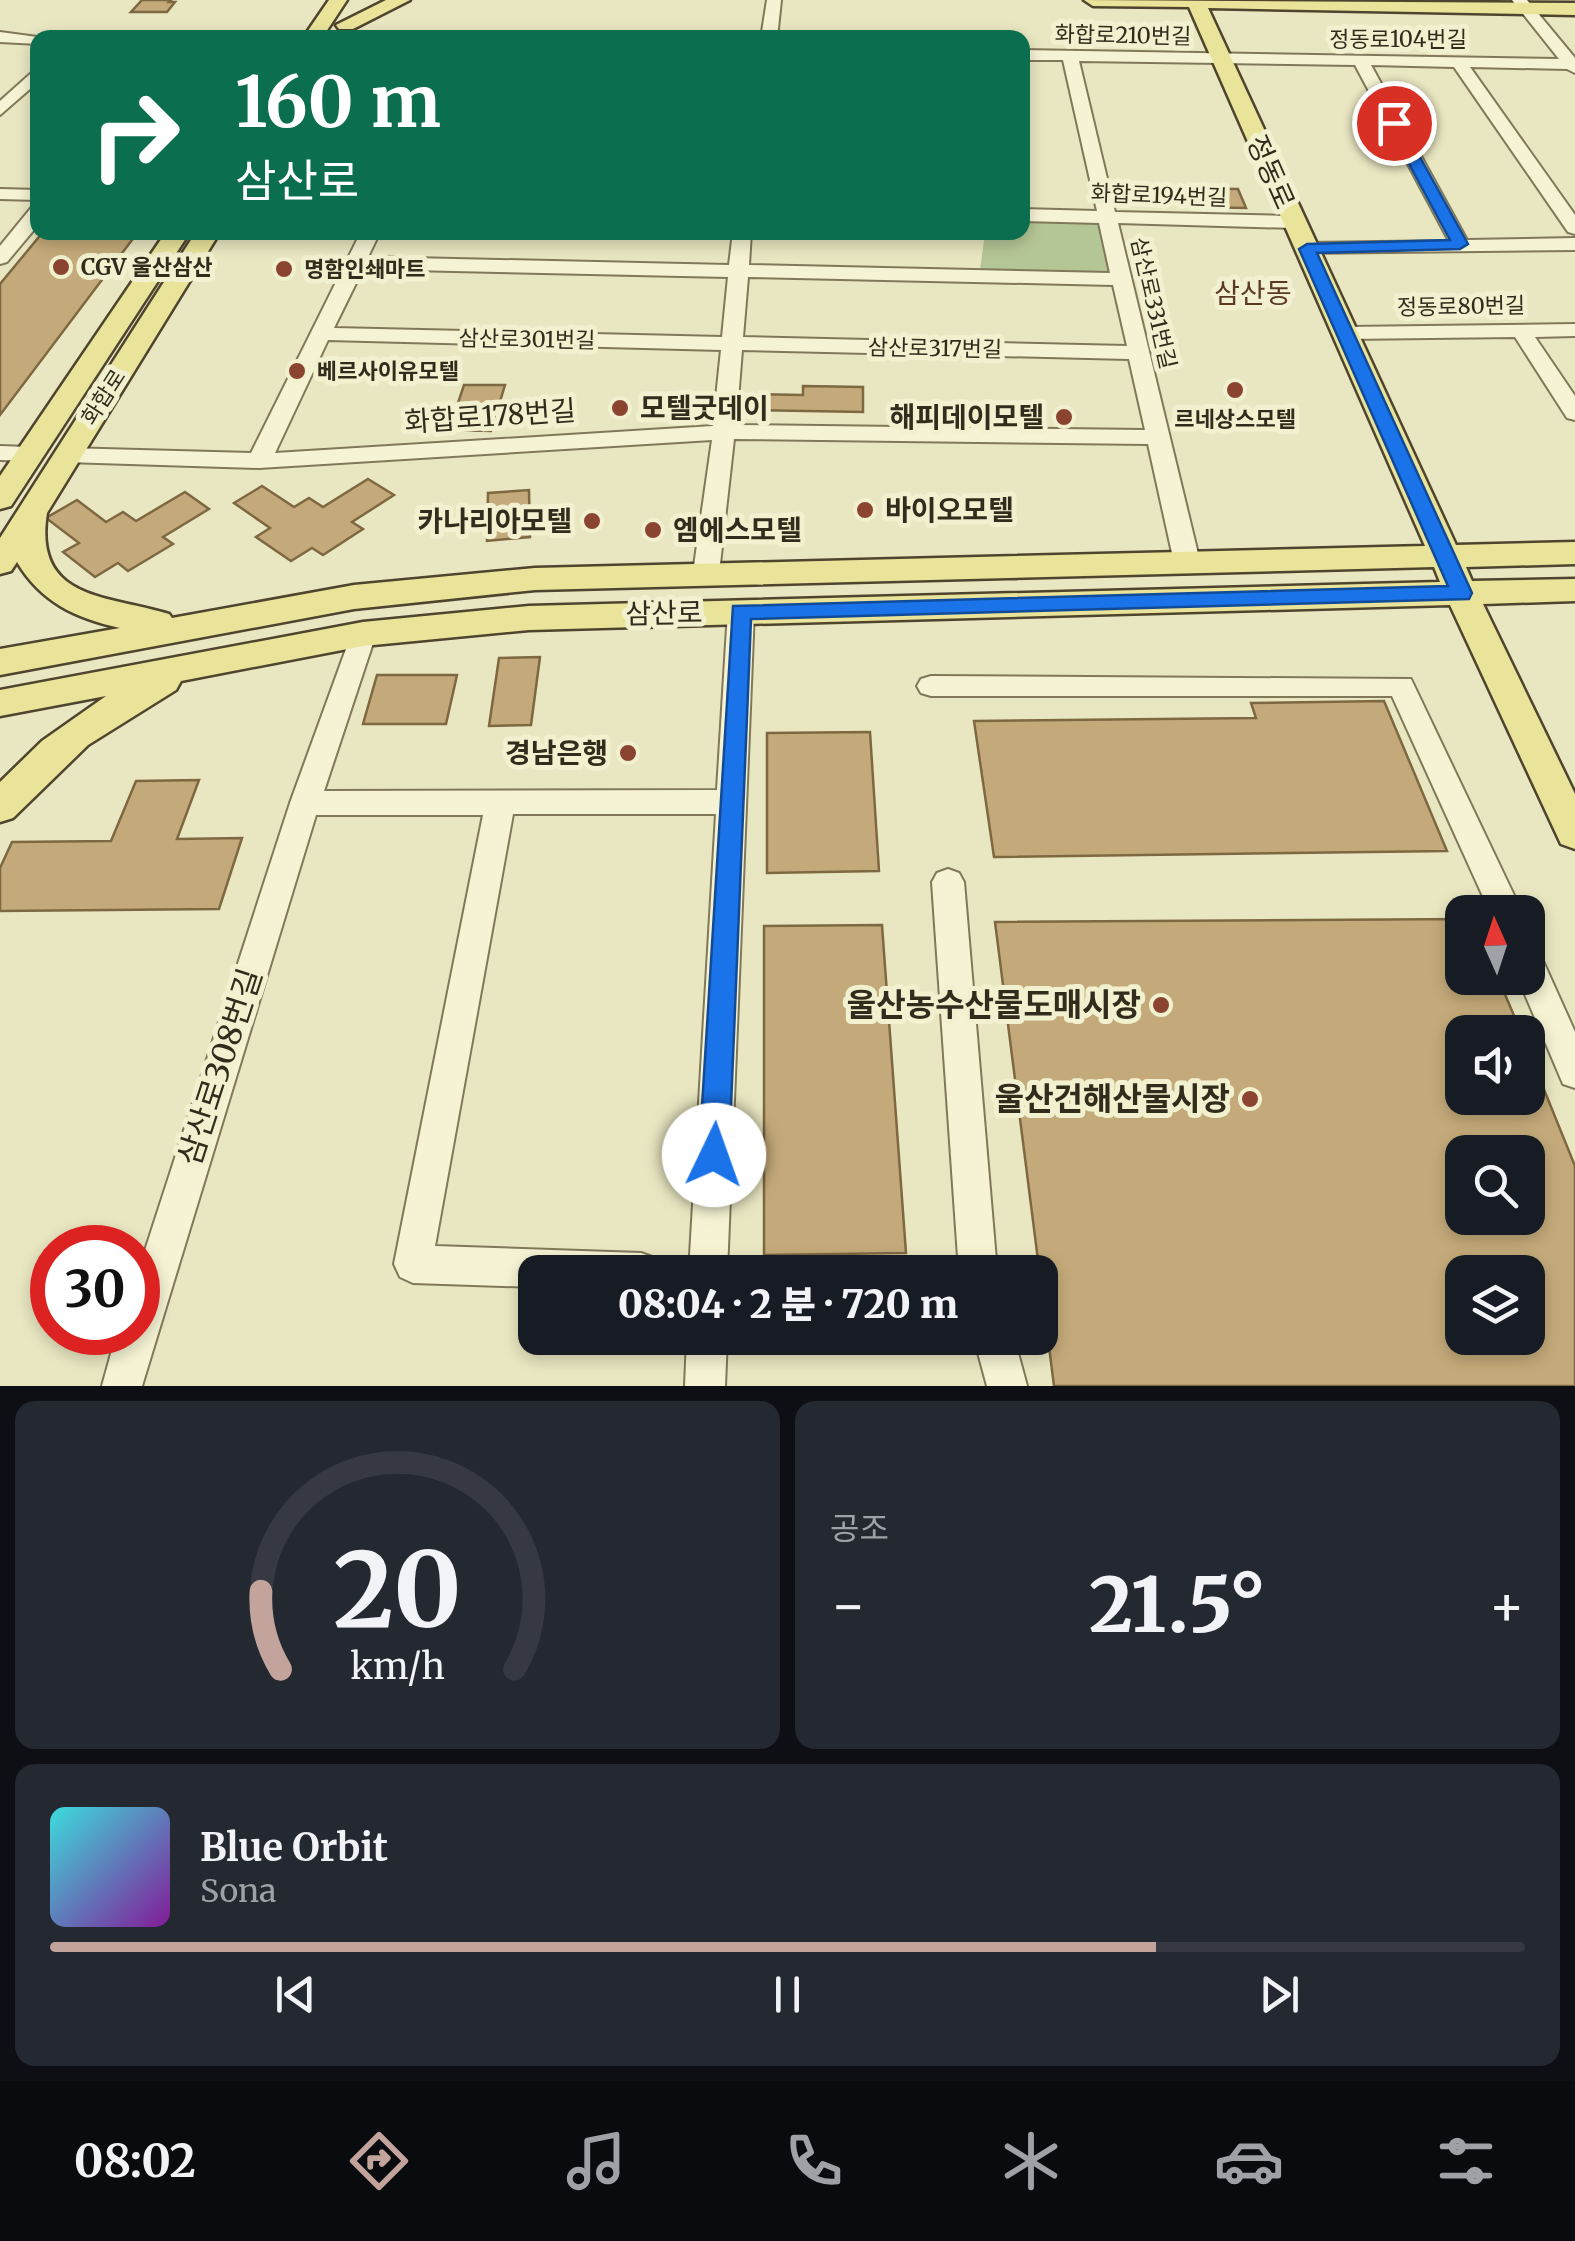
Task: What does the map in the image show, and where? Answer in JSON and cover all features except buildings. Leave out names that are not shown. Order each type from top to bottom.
[{"type":"main road","points":[[318,30],[338,0]]},
{"type":"main road","points":[[343,30],[362,0]]},
{"type":"main road","points":[[344,30],[400,0]]},
{"type":"main road","points":[[1093,0],[1522,4],[1575,9]]},
{"type":"main road","name":"정동로","points":[[1195,1],[1461,593],[1561,775],[1575,833]]},
{"type":"main road","points":[[308,3],[320,14],[317,30]]},
{"type":"main road","points":[[318,30],[341,13],[348,16],[342,30]]},
{"type":"main road","name":"화합로","points":[[0,499],[173,240]]},
{"type":"main road","name":"화합로","points":[[0,563],[203,240]]},
{"type":"main road","points":[[32,508],[27,532],[30,557],[45,581],[71,601],[133,620],[208,622]]},
{"type":"main road","name":"삼산로","points":[[0,662],[354,596],[535,579],[1575,552]]},
{"type":"main road","name":"삼산로","points":[[0,704],[363,634],[529,618],[1575,590]]},
{"type":"main road","points":[[0,807],[36,768],[85,727],[154,686],[221,659]]},
{"type":"street","points":[[770,30],[774,0]]},
{"type":"street","points":[[1522,4],[1574,65]]},
{"type":"street","points":[[0,37],[30,38]]},
{"type":"street","name":"화합로210번길","points":[[1030,55],[1222,60]]},
{"type":"street","name":"삼산로331번길","points":[[1070,57],[1187,562]]},
{"type":"street","name":"정동로104번길","points":[[1222,60],[1574,65]]},
{"type":"street","points":[[1458,61],[1575,228]]},
{"type":"street","points":[[1360,62],[1460,244]]},
{"type":"street","points":[[0,110],[30,80]]},
{"type":"street","points":[[0,194],[30,195]]},
{"type":"street","name":"화합로194번길","points":[[1030,215],[1294,222]]},
{"type":"street","points":[[0,258],[30,222]]},
{"type":"street","points":[[259,460],[367,240]]},
{"type":"street","points":[[706,573],[724,432],[741,240]]},
{"type":"street","points":[[1307,249],[1575,244]]},
{"type":"street","points":[[356,263],[1124,279]]},
{"type":"street","name":"정동로80번길","points":[[1347,333],[1575,330]]},
{"type":"street","points":[[1520,331],[1575,413]]},
{"type":"street","name":"삼산로301번길","points":[[324,334],[730,344]]},
{"type":"street","name":"삼산로317번길","points":[[730,344],[1140,353]]},
{"type":"street","name":"화합로178번길","points":[[66,455],[259,460],[724,432],[1158,438]]},
{"type":"street","points":[[0,453],[29,454]]},
{"type":"street","points":[[709,1255],[741,611]]},
{"type":"street","name":"삼산로308번길","points":[[160,1260],[305,803],[363,634]]},
{"type":"street","points":[[930,686],[1401,686],[1498,895]]},
{"type":"street","points":[[305,803],[730,802]]},
{"type":"street","points":[[500,804],[412,1264],[518,1268]]},
{"type":"street","points":[[948,882],[977,1255]]},
{"type":"street","points":[[1542,995],[1575,1072]]},
{"type":"street","name":"삼산로308번길","points":[[122,1386],[131,1355]]},
{"type":"street","points":[[706,1386],[707,1355]]},
{"type":"street","points":[[999,1355],[1008,1386]]},
{"type":"green space","points":[[1030,215],[1106,215],[1124,279],[979,277],[984,240],[1030,240]]},
{"type":"place","name":"CGV 울산삼산","points":[[61,267]]},
{"type":"place","name":"명함인쇄마트","points":[[284,269]]},
{"type":"place","name":"베르사이유모텔","points":[[297,371]]},
{"type":"place","name":"르네상스모텔","points":[[1235,390]]},
{"type":"place","name":"모텔굿데이","points":[[620,408]]},
{"type":"place","name":"해피데이모텔","points":[[1064,417]]},
{"type":"place","name":"바이오모텔","points":[[865,510]]},
{"type":"place","name":"카나리아모텔","points":[[592,521]]},
{"type":"place","name":"엠에스모텔","points":[[653,530]]},
{"type":"place","name":"경남은행","points":[[628,753]]},
{"type":"place","name":"울산농수산물도매시장","points":[[1161,1005]]},
{"type":"place","name":"울산건해산물시장","points":[[1250,1099]]},
{"type":"district","name":"삼산동","points":[[1253,293]]},
{"type":"route","points":[[714,1155],[741,611],[1461,593],[1307,249],[1460,244],[1394,123]]}]
